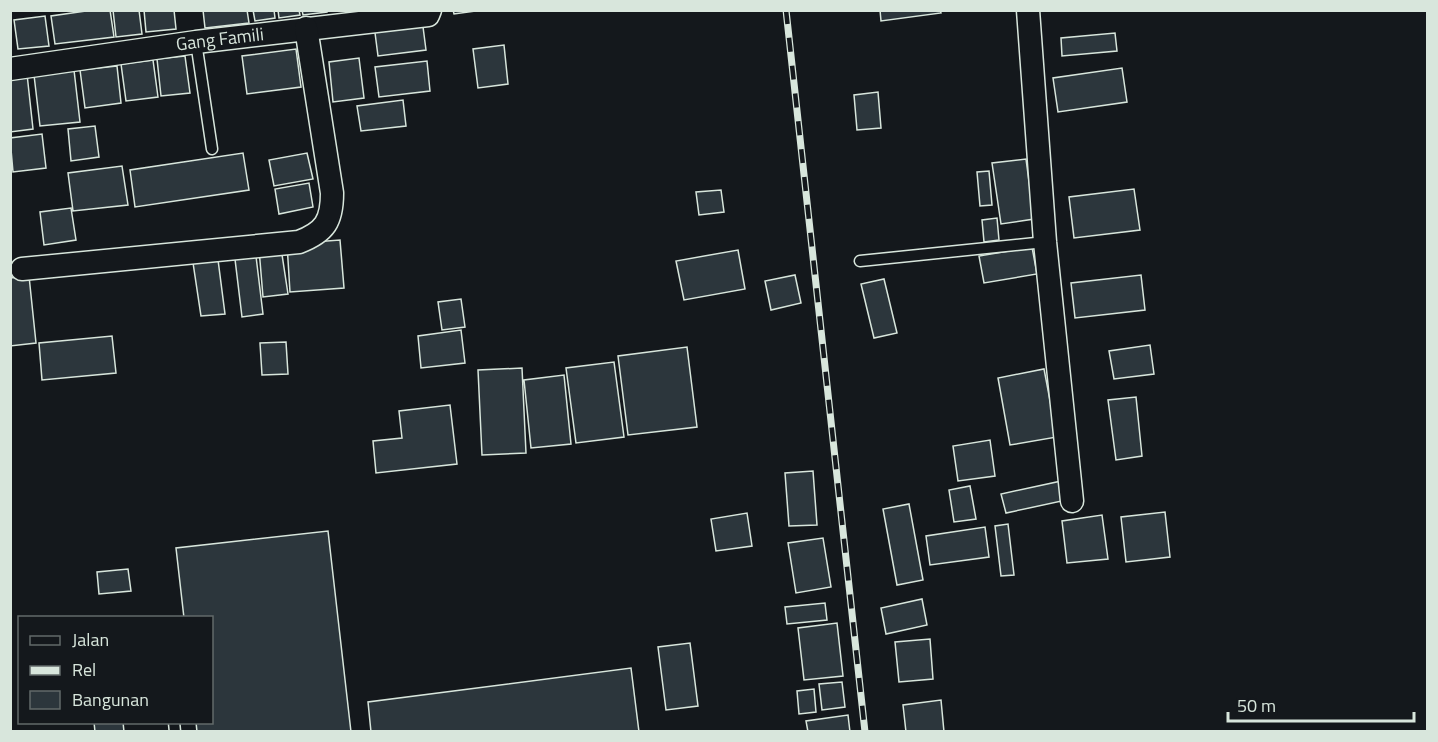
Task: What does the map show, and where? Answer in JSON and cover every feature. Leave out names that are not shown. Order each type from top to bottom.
[{"type":"street","points":[[1028,10],[1045,242],[1072,501]]},
{"type":"street","name":"Gang Famili","points":[[10,69],[196,42],[429,13]]},
{"type":"street","points":[[22,268],[299,242],[315,236],[327,223],[332,210],[332,193],[306,28]]},
{"type":"lane","points":[[196,42],[212,149]]},
{"type":"lane","points":[[861,261],[1045,242]]},
{"type":"building","points":[[110,10],[114,37],[55,44],[51,16]]},
{"type":"building","points":[[113,10],[139,10],[142,34],[116,37]]},
{"type":"building","points":[[144,10],[174,10],[176,29],[146,32]]},
{"type":"building","points":[[203,10],[247,10],[249,23],[205,28]]},
{"type":"building","points":[[253,10],[274,10],[275,18],[255,21]]},
{"type":"building","points":[[278,10],[299,10],[300,15],[279,18]]},
{"type":"building","points":[[302,10],[327,10],[327,12],[303,15]]},
{"type":"building","points":[[453,10],[483,10],[454,14]]},
{"type":"building","points":[[880,10],[940,10],[941,13],[881,21]]},
{"type":"building","points":[[45,16],[49,46],[18,49],[14,20]]},
{"type":"building","points":[[422,19],[426,50],[378,56],[374,25]]},
{"type":"building","points":[[1115,33],[1117,51],[1062,56],[1061,38]]},
{"type":"building","points":[[504,45],[508,84],[478,88],[473,49]]},
{"type":"building","points":[[296,49],[301,87],[247,94],[242,56]]},
{"type":"building","points":[[185,56],[190,93],[161,96],[157,59]]},
{"type":"building","points":[[359,58],[364,98],[333,102],[329,62]]},
{"type":"building","points":[[153,60],[158,97],[126,101],[121,64]]},
{"type":"building","points":[[427,61],[430,91],[379,97],[375,67]]},
{"type":"building","points":[[117,66],[121,103],[85,108],[80,70]]},
{"type":"building","points":[[1122,68],[1127,102],[1058,112],[1053,78]]},
{"type":"building","points":[[74,70],[80,122],[40,126],[34,75]]},
{"type":"building","points":[[27,74],[33,129],[10,132],[10,76]]},
{"type":"building","points":[[878,92],[881,128],[857,130],[854,95]]},
{"type":"building","points":[[403,100],[406,126],[361,131],[357,106]]},
{"type":"building","points":[[95,126],[99,157],[71,161],[68,129]]},
{"type":"building","points":[[42,134],[46,168],[13,172],[10,138]]},
{"type":"building","points":[[243,153],[249,190],[135,207],[130,170]]},
{"type":"building","points":[[307,153],[313,179],[274,186],[269,160]]},
{"type":"building","points":[[1026,159],[1034,219],[1001,224],[992,163]]},
{"type":"building","points":[[122,166],[128,205],[73,211],[68,173]]},
{"type":"building","points":[[989,171],[992,205],[980,206],[977,172]]},
{"type":"building","points":[[309,183],[313,207],[279,214],[275,189]]},
{"type":"building","points":[[1134,189],[1140,230],[1074,238],[1069,197]]},
{"type":"building","points":[[721,190],[724,212],[699,215],[696,192]]},
{"type":"building","points":[[71,208],[76,240],[44,245],[40,212]]},
{"type":"building","points":[[997,218],[999,240],[984,242],[982,220]]},
{"type":"building","points":[[340,240],[344,288],[290,292],[287,244]]},
{"type":"building","points":[[1032,247],[1037,274],[984,283],[979,256]]},
{"type":"building","points":[[255,248],[263,314],[242,317],[234,251]]},
{"type":"building","points":[[281,248],[288,294],[263,297],[259,249]]},
{"type":"building","points":[[738,250],[745,289],[684,300],[676,261]]},
{"type":"building","points":[[217,252],[225,314],[201,316],[192,256]]},
{"type":"building","points":[[795,275],[801,303],[771,310],[765,281]]},
{"type":"building","points":[[1141,275],[1145,310],[1075,318],[1071,283]]},
{"type":"building","points":[[29,276],[36,343],[10,346],[10,278]]},
{"type":"building","points":[[884,279],[897,333],[874,338],[861,284]]},
{"type":"building","points":[[461,299],[465,327],[442,330],[438,302]]},
{"type":"building","points":[[461,330],[465,363],[421,368],[418,336]]},
{"type":"building","points":[[112,336],[116,373],[42,380],[39,343]]},
{"type":"building","points":[[286,342],[288,374],[262,375],[260,343]]},
{"type":"building","points":[[1150,345],[1154,374],[1114,379],[1109,351]]},
{"type":"building","points":[[687,347],[697,427],[628,435],[618,356]]},
{"type":"building","points":[[614,362],[624,437],[576,443],[566,368]]},
{"type":"building","points":[[522,368],[526,453],[482,455],[478,370]]},
{"type":"building","points":[[1044,369],[1057,437],[1010,445],[998,378]]},
{"type":"building","points":[[564,375],[571,444],[531,448],[524,380]]},
{"type":"building","points":[[1136,397],[1142,456],[1116,460],[1108,400]]},
{"type":"building","points":[[450,405],[457,464],[376,473],[373,441],[402,438],[399,411]]},
{"type":"building","points":[[990,440],[995,476],[958,481],[953,446]]},
{"type":"building","points":[[813,471],[817,525],[789,526],[785,473]]},
{"type":"building","points":[[1066,480],[1071,499],[1006,513],[1001,494]]},
{"type":"building","points":[[970,486],[976,519],[954,522],[949,490]]},
{"type":"building","points":[[909,504],[923,580],[897,585],[883,509]]},
{"type":"building","points":[[1165,512],[1170,557],[1126,562],[1121,517]]},
{"type":"building","points":[[747,513],[752,546],[716,551],[711,519]]},
{"type":"building","points":[[1102,515],[1108,559],[1067,563],[1062,521]]},
{"type":"building","points":[[1008,524],[1014,575],[1001,576],[995,526]]},
{"type":"building","points":[[985,527],[989,557],[930,565],[926,536]]},
{"type":"building","points":[[328,531],[351,732],[197,732],[196,724],[213,724],[213,616],[184,616],[176,548]]},
{"type":"building","points":[[823,538],[831,587],[796,593],[788,543]]},
{"type":"building","points":[[128,569],[131,591],[99,594],[97,572]]},
{"type":"building","points":[[922,599],[927,625],[886,634],[881,608]]},
{"type":"building","points":[[825,603],[827,620],[787,624],[785,607]]},
{"type":"building","points":[[837,623],[843,676],[804,680],[798,628]]},
{"type":"building","points":[[930,639],[933,679],[899,682],[895,642]]},
{"type":"building","points":[[690,643],[698,706],[666,710],[658,647]]},
{"type":"building","points":[[631,668],[639,732],[371,732],[368,702]]},
{"type":"building","points":[[842,682],[845,707],[822,710],[819,684]]},
{"type":"building","points":[[814,689],[816,712],[799,714],[797,691]]},
{"type":"building","points":[[941,700],[944,732],[906,732],[903,705]]},
{"type":"building","points":[[848,715],[850,732],[808,732],[806,721]]},
{"type":"building","points":[[94,724],[123,724],[124,732],[95,732]]},
{"type":"railway","points":[[786,10],[865,732]]}]
